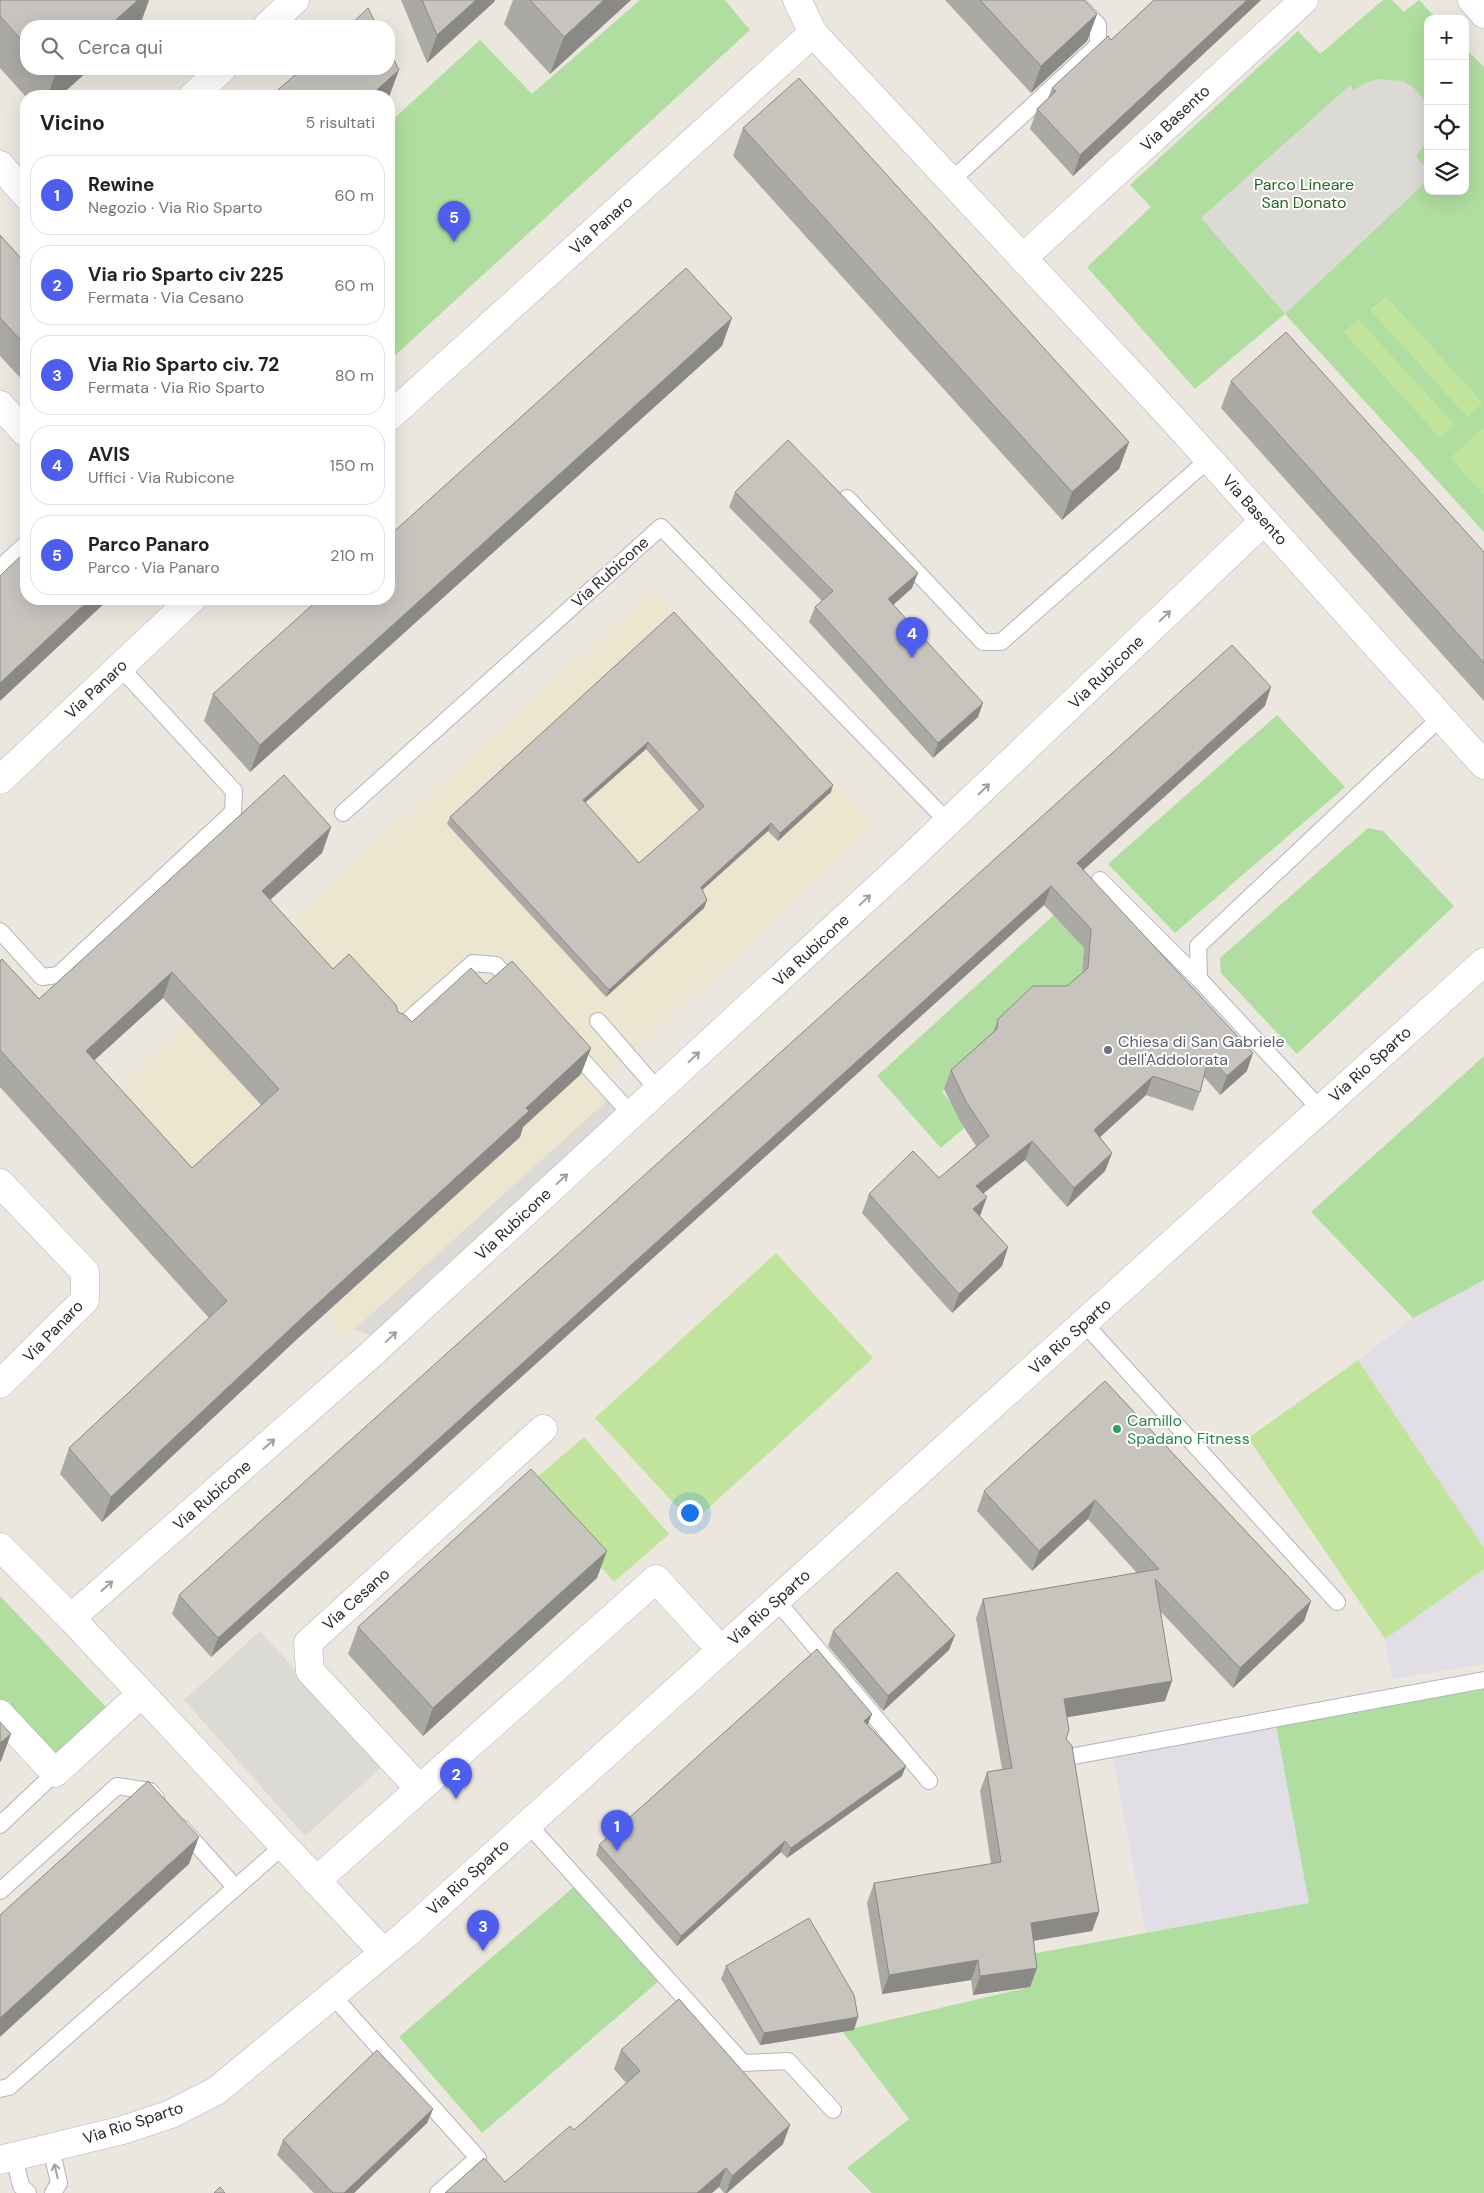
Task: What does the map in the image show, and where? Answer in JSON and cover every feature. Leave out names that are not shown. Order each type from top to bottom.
[{"type":"street","points":[[273,20],[295,0]]},
{"type":"street","name":"Via Basento","points":[[797,0],[813,33],[952,180],[1209,459],[1484,765]]},
{"type":"street","name":"Via Basento","points":[[1024,258],[1304,0]]},
{"type":"street","points":[[1472,0],[1484,14]]},
{"type":"street","name":"Via Panaro","points":[[395,412],[813,33]]},
{"type":"street","points":[[199,90],[216,75]]},
{"type":"street","points":[[0,166],[20,188]]},
{"type":"street","points":[[0,406],[20,428]]},
{"type":"street","name":"Via Rubicone","points":[[71,1618],[368,1357],[632,1115],[948,822],[1264,521]]},
{"type":"street","name":"Via Panaro","points":[[0,780],[186,605]]},
{"type":"street","name":"Via Rio Sparto","points":[[7,2158],[123,2130],[171,2114],[216,2091],[383,1952],[528,1823],[1484,962]]},
{"type":"street","name":"Via Panaro","points":[[0,1183],[85,1272],[85,1300],[0,1384]]},
{"type":"street","name":"Via Cesano","points":[[419,1788],[310,1671],[308,1643],[543,1429]]},
{"type":"street","points":[[0,1547],[71,1618],[383,1952]]},
{"type":"street","points":[[316,1880],[656,1579],[721,1650]]},
{"type":"street","points":[[0,1714],[55,1773],[141,1694]]},
{"type":"lane","points":[[952,180],[1098,45],[1098,26],[1074,0]]},
{"type":"lane","points":[[847,498],[983,642],[1001,642],[1209,459]]},
{"type":"lane","name":"Via Rubicone","points":[[343,813],[661,527],[948,822]]},
{"type":"lane","points":[[0,568],[20,550]]},
{"type":"lane","points":[[0,931],[42,977],[58,975],[233,812],[234,791],[120,667]]},
{"type":"lane","points":[[1199,980],[1198,946],[1441,717]]},
{"type":"lane","points":[[1100,880],[1199,980],[1320,1109]]},
{"type":"lane","points":[[396,1031],[472,963],[496,965],[528,1001]]},
{"type":"lane","points":[[598,1021],[658,1090]]},
{"type":"lane","points":[[561,1037],[632,1115]]},
{"type":"lane","points":[[1084,1323],[1338,1602]]},
{"type":"lane","points":[[776,1600],[929,1781]]},
{"type":"lane","points":[[1069,1757],[1484,1680]]},
{"type":"lane","points":[[0,1825],[55,1773]]},
{"type":"lane","points":[[0,1891],[117,1786],[150,1790],[235,1888]]},
{"type":"lane","points":[[528,1823],[742,2063],[788,2061],[833,2110]]},
{"type":"lane","points":[[0,2089],[9,2087],[282,1846]]},
{"type":"lane","points":[[332,1995],[478,2158],[438,2193]]},
{"type":"lane","points":[[51,2148],[59,2183],[53,2193]]},
{"type":"lane","points":[[7,2158],[20,2186],[28,2193]]},
{"type":"shaded area","points":[[1377,79],[1403,81],[1414,88],[1424,101],[1424,144],[1416,157],[1424,166],[1424,184],[1285,314],[1201,218],[1350,85],[1354,90],[1365,83]]},
{"type":"shaded area","points":[[652,592],[875,826],[605,1078],[613,1095],[347,1336],[118,1089],[384,835]]},
{"type":"shaded area","points":[[613,1095],[621,1116],[374,1336],[354,1330]]},
{"type":"shaded area","points":[[1484,1280],[1484,1548],[1358,1360],[1423,1311]]},
{"type":"shaded area","points":[[1484,1569],[1484,1664],[1392,1679],[1385,1639]]},
{"type":"shaded area","points":[[260,1631],[383,1766],[305,1836],[184,1700]]},
{"type":"shaded area","points":[[1276,1725],[1310,1903],[1146,1933],[1112,1754]]},
{"type":"green space","points":[[640,0],[725,0],[750,30],[395,355],[395,118],[480,40],[532,94]]},
{"type":"green space","name":"Parco Lineare San Donato","points":[[1383,0],[1392,0],[1404,12],[1419,0],[1433,15],[1424,15],[1424,195],[1469,195],[1469,52],[1484,67],[1484,427],[1451,458],[1484,494],[1484,532],[1285,314],[1195,389],[1087,267],[1151,207],[1130,185],[1298,31],[1320,54]],"holes":[[[1386,297],[1482,403],[1467,416],[1371,310]]]},
{"type":"green space","points":[[1386,297],[1482,403],[1467,416],[1371,311]]},
{"type":"green space","points":[[1358,319],[1455,425],[1440,438],[1344,332]]},
{"type":"green space","points":[[1484,427],[1484,494],[1451,458]]},
{"type":"green space","points":[[1277,715],[1345,787],[1175,933],[1108,864]]},
{"type":"green space","points":[[1368,828],[1383,831],[1454,906],[1297,1054],[1221,973],[1220,958]]},
{"type":"green space","points":[[1054,915],[1084,948],[1081,987],[968,1068],[942,1092],[950,1101],[964,1128],[941,1148],[877,1076]]},
{"type":"green space","points":[[1484,1056],[1484,1280],[1413,1318],[1311,1212]]},
{"type":"green space","points":[[776,1253],[873,1358],[692,1523],[595,1418]]},
{"type":"green space","points":[[1358,1360],[1484,1548],[1484,1569],[1385,1639],[1248,1438]]},
{"type":"green space","points":[[584,1437],[669,1534],[614,1582],[529,1484]]},
{"type":"green space","points":[[0,1596],[106,1707],[53,1756],[0,1699]]},
{"type":"green space","points":[[1484,1685],[1484,2193],[872,2193],[847,2168],[909,2119],[842,2031],[1030,1987],[1026,1955],[1309,1903],[1276,1725]]},
{"type":"green space","points":[[576,1885],[659,1981],[482,2133],[399,2037]]},
{"type":"building","points":[[0,0],[138,0],[116,20],[20,20],[20,38],[0,16]]},
{"type":"building","points":[[422,0],[476,0],[437,35]]},
{"type":"building","points":[[530,0],[604,0],[564,37]]},
{"type":"building","points":[[980,0],[1084,0],[1097,14],[1041,66]]},
{"type":"building","points":[[1154,0],[1247,0],[1080,155],[1037,109],[1056,91],[1052,88],[1108,36],[1111,40]]},
{"type":"building","points":[[368,8],[374,20],[355,20]]},
{"type":"building","points":[[395,62],[399,70],[395,74]]},
{"type":"building","points":[[295,75],[393,75],[377,90],[278,90]]},
{"type":"building","points":[[799,78],[1129,442],[1072,492],[743,128]]},
{"type":"building","points":[[0,235],[20,257],[20,340],[0,318]]},
{"type":"building","points":[[686,268],[732,318],[260,745],[213,694],[312,605],[395,605],[395,531]]},
{"type":"building","points":[[1286,332],[1484,552],[1484,663],[1231,381]]},
{"type":"building","points":[[788,440],[918,573],[888,599],[983,703],[938,743],[815,607],[833,591],[735,492]]},
{"type":"building","points":[[20,557],[20,605],[84,605],[0,683],[0,576]]},
{"type":"building","points":[[674,612],[833,785],[780,833],[771,823],[701,887],[707,900],[609,990],[450,817]],"holes":[[[648,742],[704,806],[639,863],[583,800]]]},
{"type":"building","points":[[1232,645],[1271,687],[1077,863],[1253,1053],[1227,1076],[1209,1056],[1200,1092],[1153,1076],[1094,1130],[1112,1153],[1074,1188],[1032,1141],[976,1186],[987,1197],[973,1209],[1008,1247],[959,1294],[869,1194],[913,1151],[939,1178],[989,1136],[966,1102],[951,1070],[997,1029],[998,1019],[1033,986],[1067,986],[1088,968],[1091,929],[1051,886],[218,1638],[179,1595]]},
{"type":"building","points":[[284,775],[331,827],[262,891],[333,969],[349,954],[396,1005],[398,1012],[405,1015],[412,1022],[471,968],[486,984],[512,961],[591,1048],[526,1108],[529,1111],[305,1315],[111,1497],[69,1448],[227,1301],[0,1050],[0,961],[2,959],[39,999]],"holes":[[[172,972],[279,1089],[192,1168],[86,1051]]]},
{"type":"building","points":[[1105,1381],[1311,1601],[1240,1668],[1155,1579],[1172,1681],[1064,1699],[1069,1730],[1066,1739],[1072,1746],[1099,1912],[1031,1923],[1037,1968],[980,1976],[978,1960],[889,1975],[874,1883],[1001,1862],[987,1772],[1012,1768],[983,1599],[1159,1569],[1095,1500],[1039,1551],[984,1491]]},
{"type":"building","points":[[531,1469],[607,1551],[433,1708],[358,1627]]},
{"type":"building","points":[[897,1572],[955,1635],[888,1696],[833,1631]]},
{"type":"building","points":[[817,1649],[872,1714],[864,1721],[906,1766],[791,1848],[785,1841],[681,1936],[599,1845]]},
{"type":"building","points":[[0,1722],[11,1734],[0,1743]]},
{"type":"building","points":[[148,1781],[199,1837],[0,2018],[0,1915]]},
{"type":"building","points":[[809,1918],[854,1995],[858,2017],[764,2033],[726,1966]]},
{"type":"building","points":[[679,1999],[790,2125],[732,2176],[726,2168],[697,2193],[445,2193],[484,2158],[505,2182],[570,2126],[574,2130],[640,2071],[621,2050]]},
{"type":"building","points":[[377,2050],[433,2109],[344,2193],[333,2193],[283,2140]]},
{"type":"building","points":[[220,2187],[225,2193],[214,2193]]},
{"type":"place","name":"Parco Panaro","points":[[454,242]]},
{"type":"place","name":"AVIS","points":[[912,658]]},
{"type":"place","name":"Chiesa di San Gabriele dell'Addolorata","points":[[1108,1050]]},
{"type":"place","name":"Camillo Spadano Fitness","points":[[1117,1429]]},
{"type":"place","name":"Via rio Sparto civ 225","points":[[456,1799]]},
{"type":"place","name":"Rewine","points":[[617,1851]]},
{"type":"place","name":"Via Rio Sparto civ. 72","points":[[483,1951]]}]
